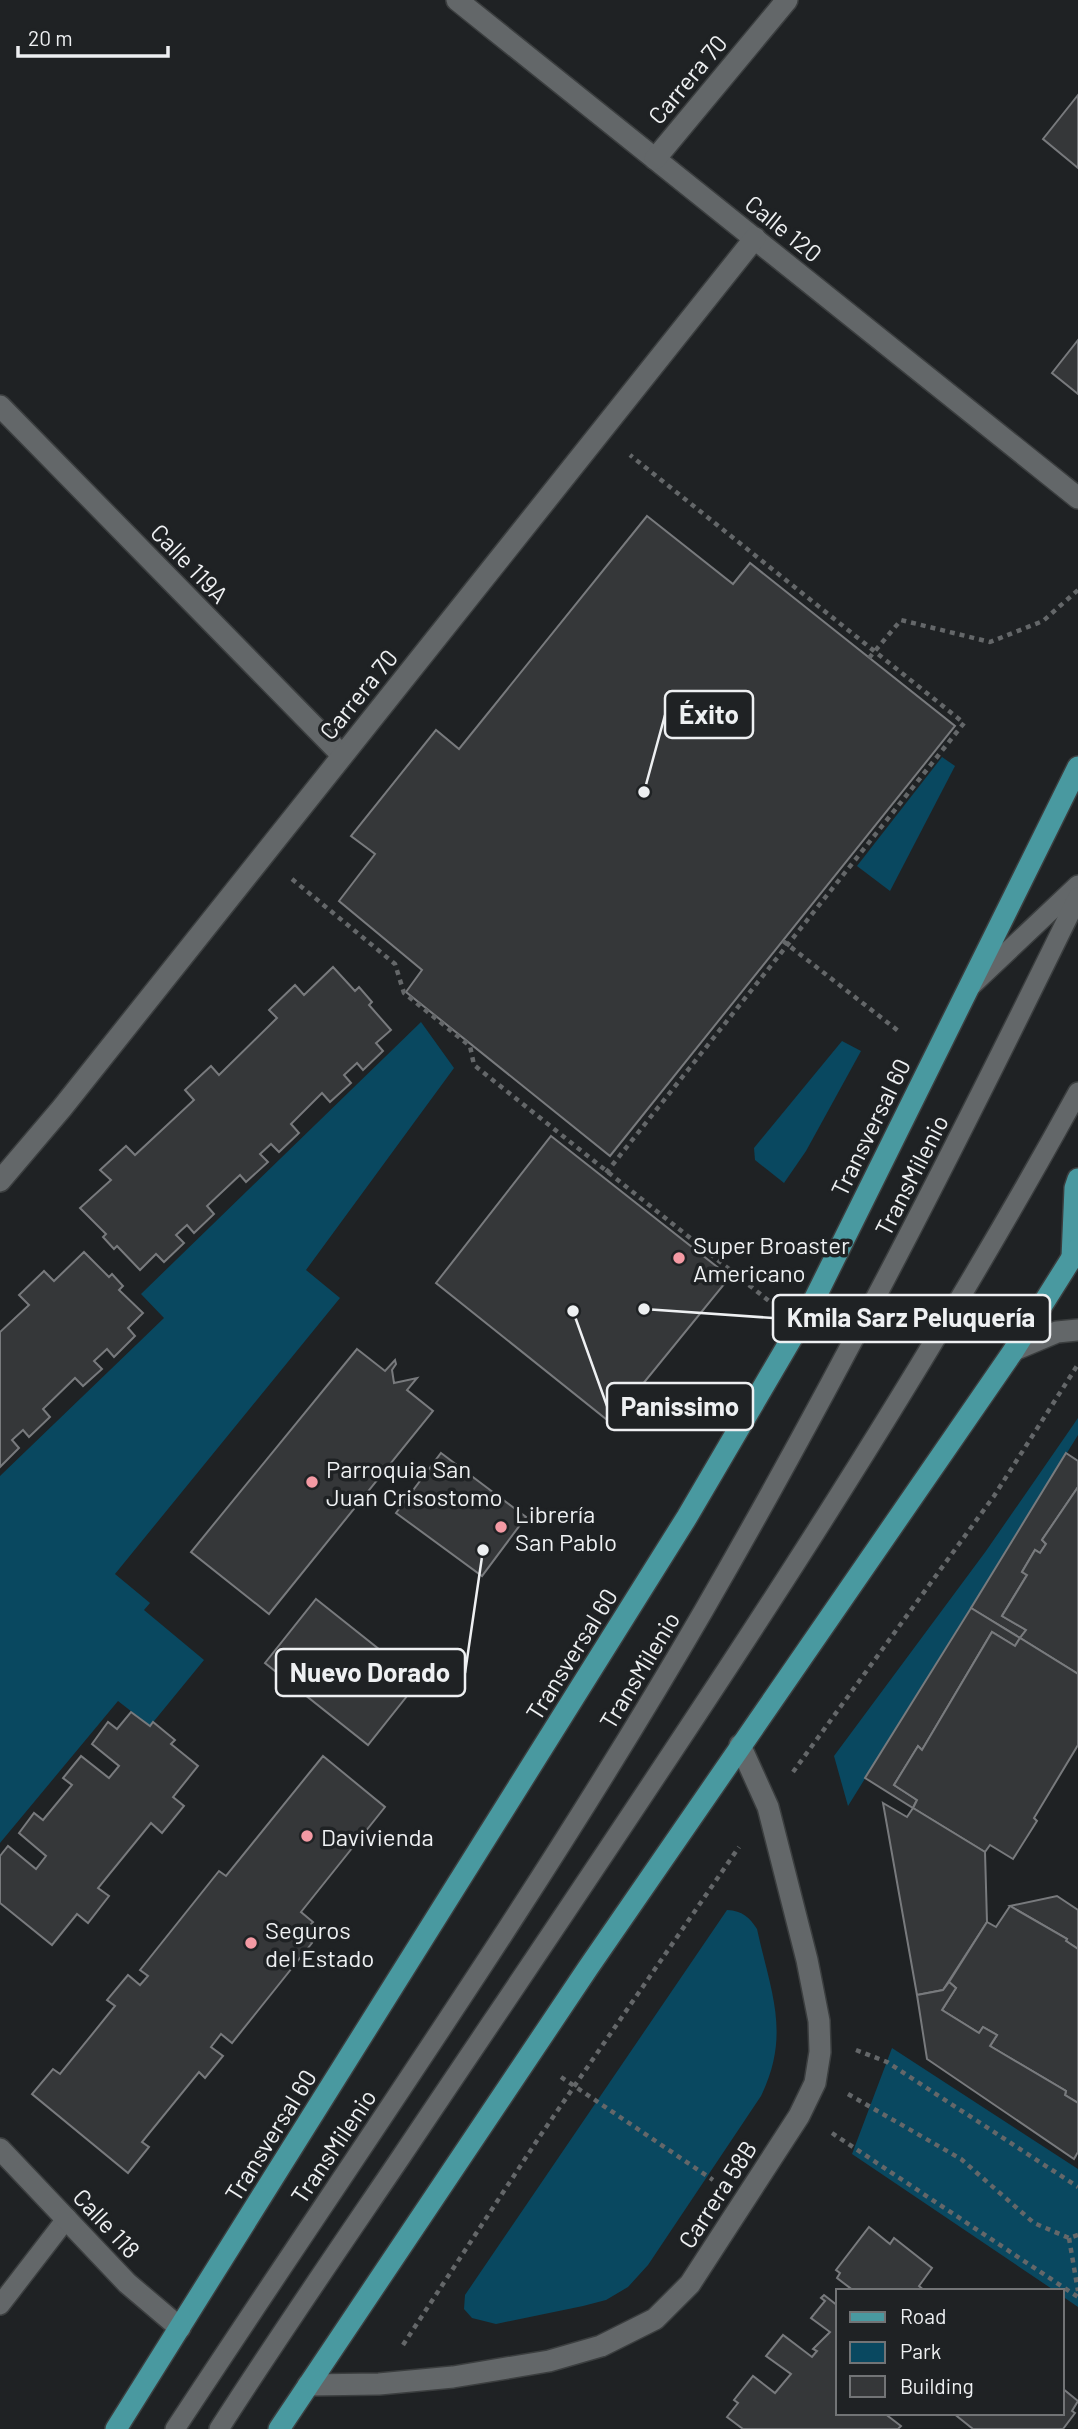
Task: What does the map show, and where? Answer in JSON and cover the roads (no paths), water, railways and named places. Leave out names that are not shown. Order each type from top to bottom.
[{"type":"main road","name":"Transversal 60","points":[[116,2429],[687,1517],[813,1301],[1078,767]]},
{"type":"main road","points":[[279,2429],[740,1745],[1014,1350],[1075,1253],[1075,1188],[1078,1179]]},
{"type":"street","name":"Calle 120","points":[[457,0],[1078,498]]},
{"type":"street","name":"Carrera 70","points":[[655,159],[787,0]]},
{"type":"street","name":"Carrera 70","points":[[4,1167],[342,755],[755,238]]},
{"type":"street","name":"Calle 119A","points":[[0,406],[342,755]]},
{"type":"street","points":[[1014,1350],[1057,1332],[1078,1330]]},
{"type":"street","name":"Carrera 58B","points":[[308,2385],[379,2384],[453,2377],[521,2365],[601,2346],[655,2319],[690,2284],[799,2116],[815,2083],[819,2062],[819,2021],[768,1807],[740,1745]]},
{"type":"street","name":"Calle 118","points":[[0,2149],[127,2283],[180,2328]]},
{"type":"lane","points":[[968,989],[1078,885]]},
{"type":"lane","name":"TransMilenio","points":[[175,2429],[494,1948],[702,1613],[836,1375],[1078,897]]},
{"type":"lane","points":[[219,2429],[635,1807],[891,1412],[953,1313],[1078,1092]]},
{"type":"lane","points":[[0,2305],[67,2218]]},
{"type":"place","name":"Éxito","points":[[644,792]]},
{"type":"place","name":"Super Broaster Americano","points":[[679,1258]]},
{"type":"place","name":"Kmila Sarz Peluquería","points":[[644,1309]]},
{"type":"place","name":"Panissimo","points":[[573,1311]]},
{"type":"place","name":"Parroquia San Juan Crisostomo","points":[[312,1482]]},
{"type":"place","name":"Librería San Pablo","points":[[501,1527]]},
{"type":"place","name":"Nuevo Dorado","points":[[483,1550]]},
{"type":"place","name":"Davivienda","points":[[307,1836]]},
{"type":"place","name":"Seguros del Estado","points":[[251,1943]]}]
